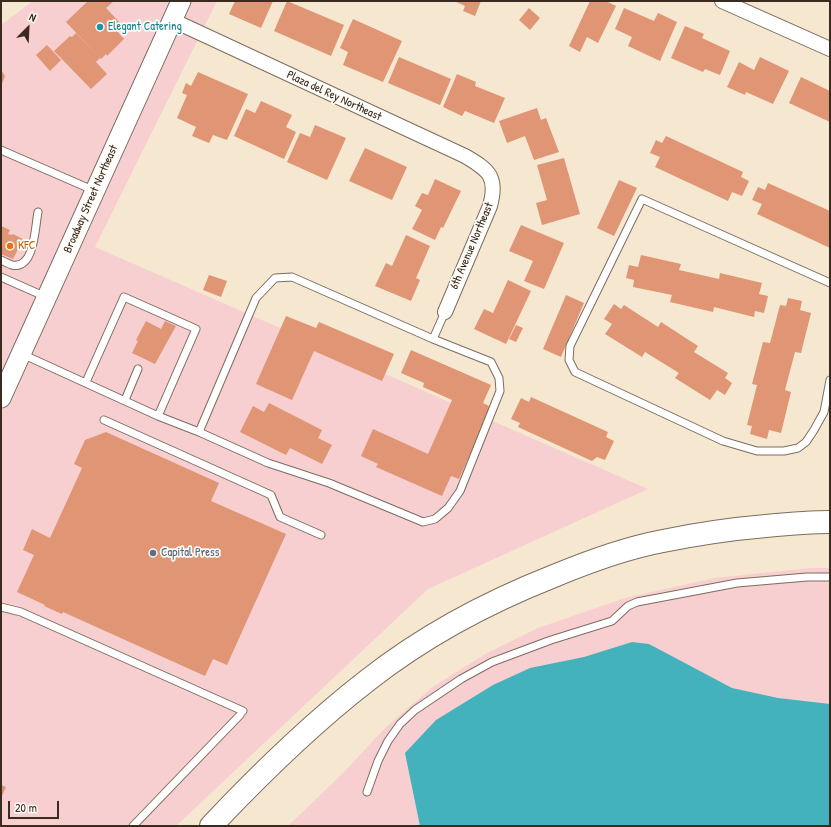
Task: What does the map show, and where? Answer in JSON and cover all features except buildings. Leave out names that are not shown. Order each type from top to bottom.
[{"type":"highway","points":[[211,826],[248,787],[321,718],[369,679],[414,648],[474,611],[519,590],[592,560],[662,541],[734,529],[830,522]]},
{"type":"main road","name":"Broadway Street Northeast","points":[[1,398],[181,1]]},
{"type":"street","points":[[722,1],[830,49]]},
{"type":"street","name":"Plaza del Rey Northeast","points":[[172,20],[465,156],[480,165],[492,178]]},
{"type":"street","name":"6th Avenue Northeast","points":[[445,312],[490,206],[494,192],[492,178]]},
{"type":"lane","points":[[1,150],[95,191]]},
{"type":"lane","points":[[830,283],[642,199],[570,346],[568,360],[574,372],[723,441],[757,451],[784,451],[798,448],[806,442],[824,412],[830,380]]},
{"type":"lane","points":[[1,260],[17,266],[26,260],[32,249],[38,212]]},
{"type":"lane","points":[[1,276],[47,297]]},
{"type":"lane","points":[[21,354],[86,382],[158,416],[199,432],[268,463],[329,483],[423,522],[435,519],[448,508],[460,491],[500,391],[499,378],[491,362],[433,339],[292,277],[275,278],[256,298],[199,432]]},
{"type":"lane","points":[[86,382],[124,298],[196,329],[158,416]]},
{"type":"lane","points":[[433,339],[445,312]]},
{"type":"lane","points":[[125,400],[138,369]]},
{"type":"lane","points":[[104,420],[272,495],[280,517],[321,536]]},
{"type":"lane","points":[[367,792],[378,761],[388,741],[400,724],[415,710],[461,679],[492,662],[551,640],[612,621],[628,606],[638,602],[737,583],[808,577],[830,577]]},
{"type":"lane","points":[[1,607],[21,612],[241,713],[133,826]]},
{"type":"shaded area","points":[[33,1],[217,1],[95,247],[648,489],[428,589],[176,826],[1,826],[1,25]]},
{"type":"shaded area","points":[[811,568],[830,568],[830,826],[288,826],[343,773],[386,727],[434,686],[487,653],[538,628],[625,598],[714,578]]},
{"type":"water","points":[[632,642],[649,644],[732,688],[778,698],[830,704],[830,826],[420,826],[405,753],[436,720],[493,685],[530,668],[584,657]]},
{"type":"place","name":"Elegant Catering","points":[[100,27]]},
{"type":"place","name":"KFC","points":[[10,246]]},
{"type":"place","name":"Capital Press","points":[[153,553]]}]
